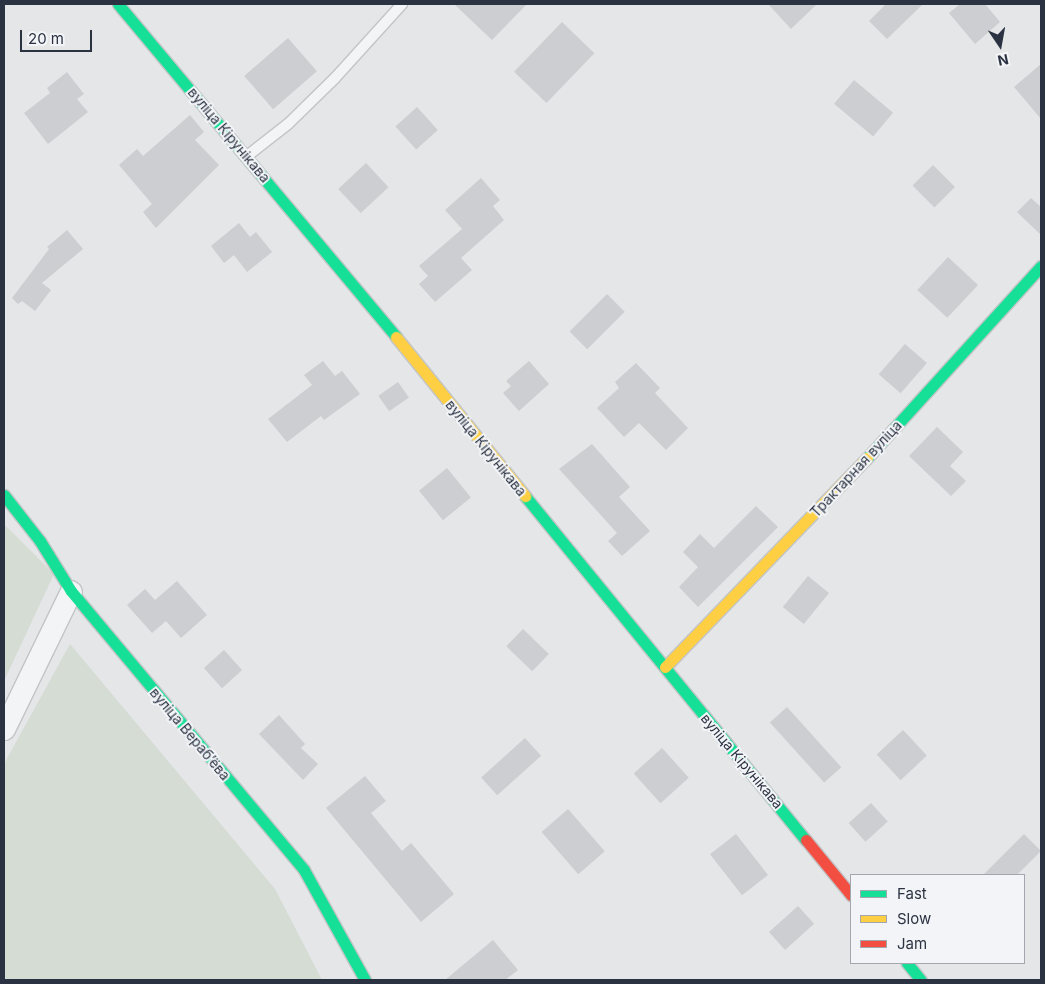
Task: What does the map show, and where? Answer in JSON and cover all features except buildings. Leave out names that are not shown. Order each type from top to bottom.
[{"type":"street","name":"вуліца Кірунікава","points":[[118,4],[247,156],[664,668],[850,893]]},
{"type":"street","name":"Трактарная вуліца","points":[[664,668],[845,482],[1041,266]]},
{"type":"street","name":"вуліца Верабʼёва","points":[[4,495],[40,541],[71,591],[304,870],[365,980]]},
{"type":"street","points":[[4,728],[71,591]]},
{"type":"street","points":[[908,964],[921,980]]},
{"type":"lane","points":[[247,156],[288,124],[335,78],[402,4]]},
{"type":"shaded area","points":[[4,524],[54,574],[4,681]]},
{"type":"shaded area","points":[[70,644],[275,889],[322,980],[4,980],[4,764]]},
{"type":"traffic: fast","points":[[118,4],[396,337]]},
{"type":"traffic: fast","points":[[867,458],[1041,266]]},
{"type":"traffic: fast","points":[[4,495],[40,541],[71,591],[304,870],[365,980]]},
{"type":"traffic: fast","points":[[525,496],[806,840]]},
{"type":"traffic: fast","points":[[908,964],[921,980]]},
{"type":"traffic: slow","points":[[396,337],[525,496]]},
{"type":"traffic: slow","points":[[665,667],[867,458]]},
{"type":"traffic: jam","points":[[806,840],[850,894]]}]
